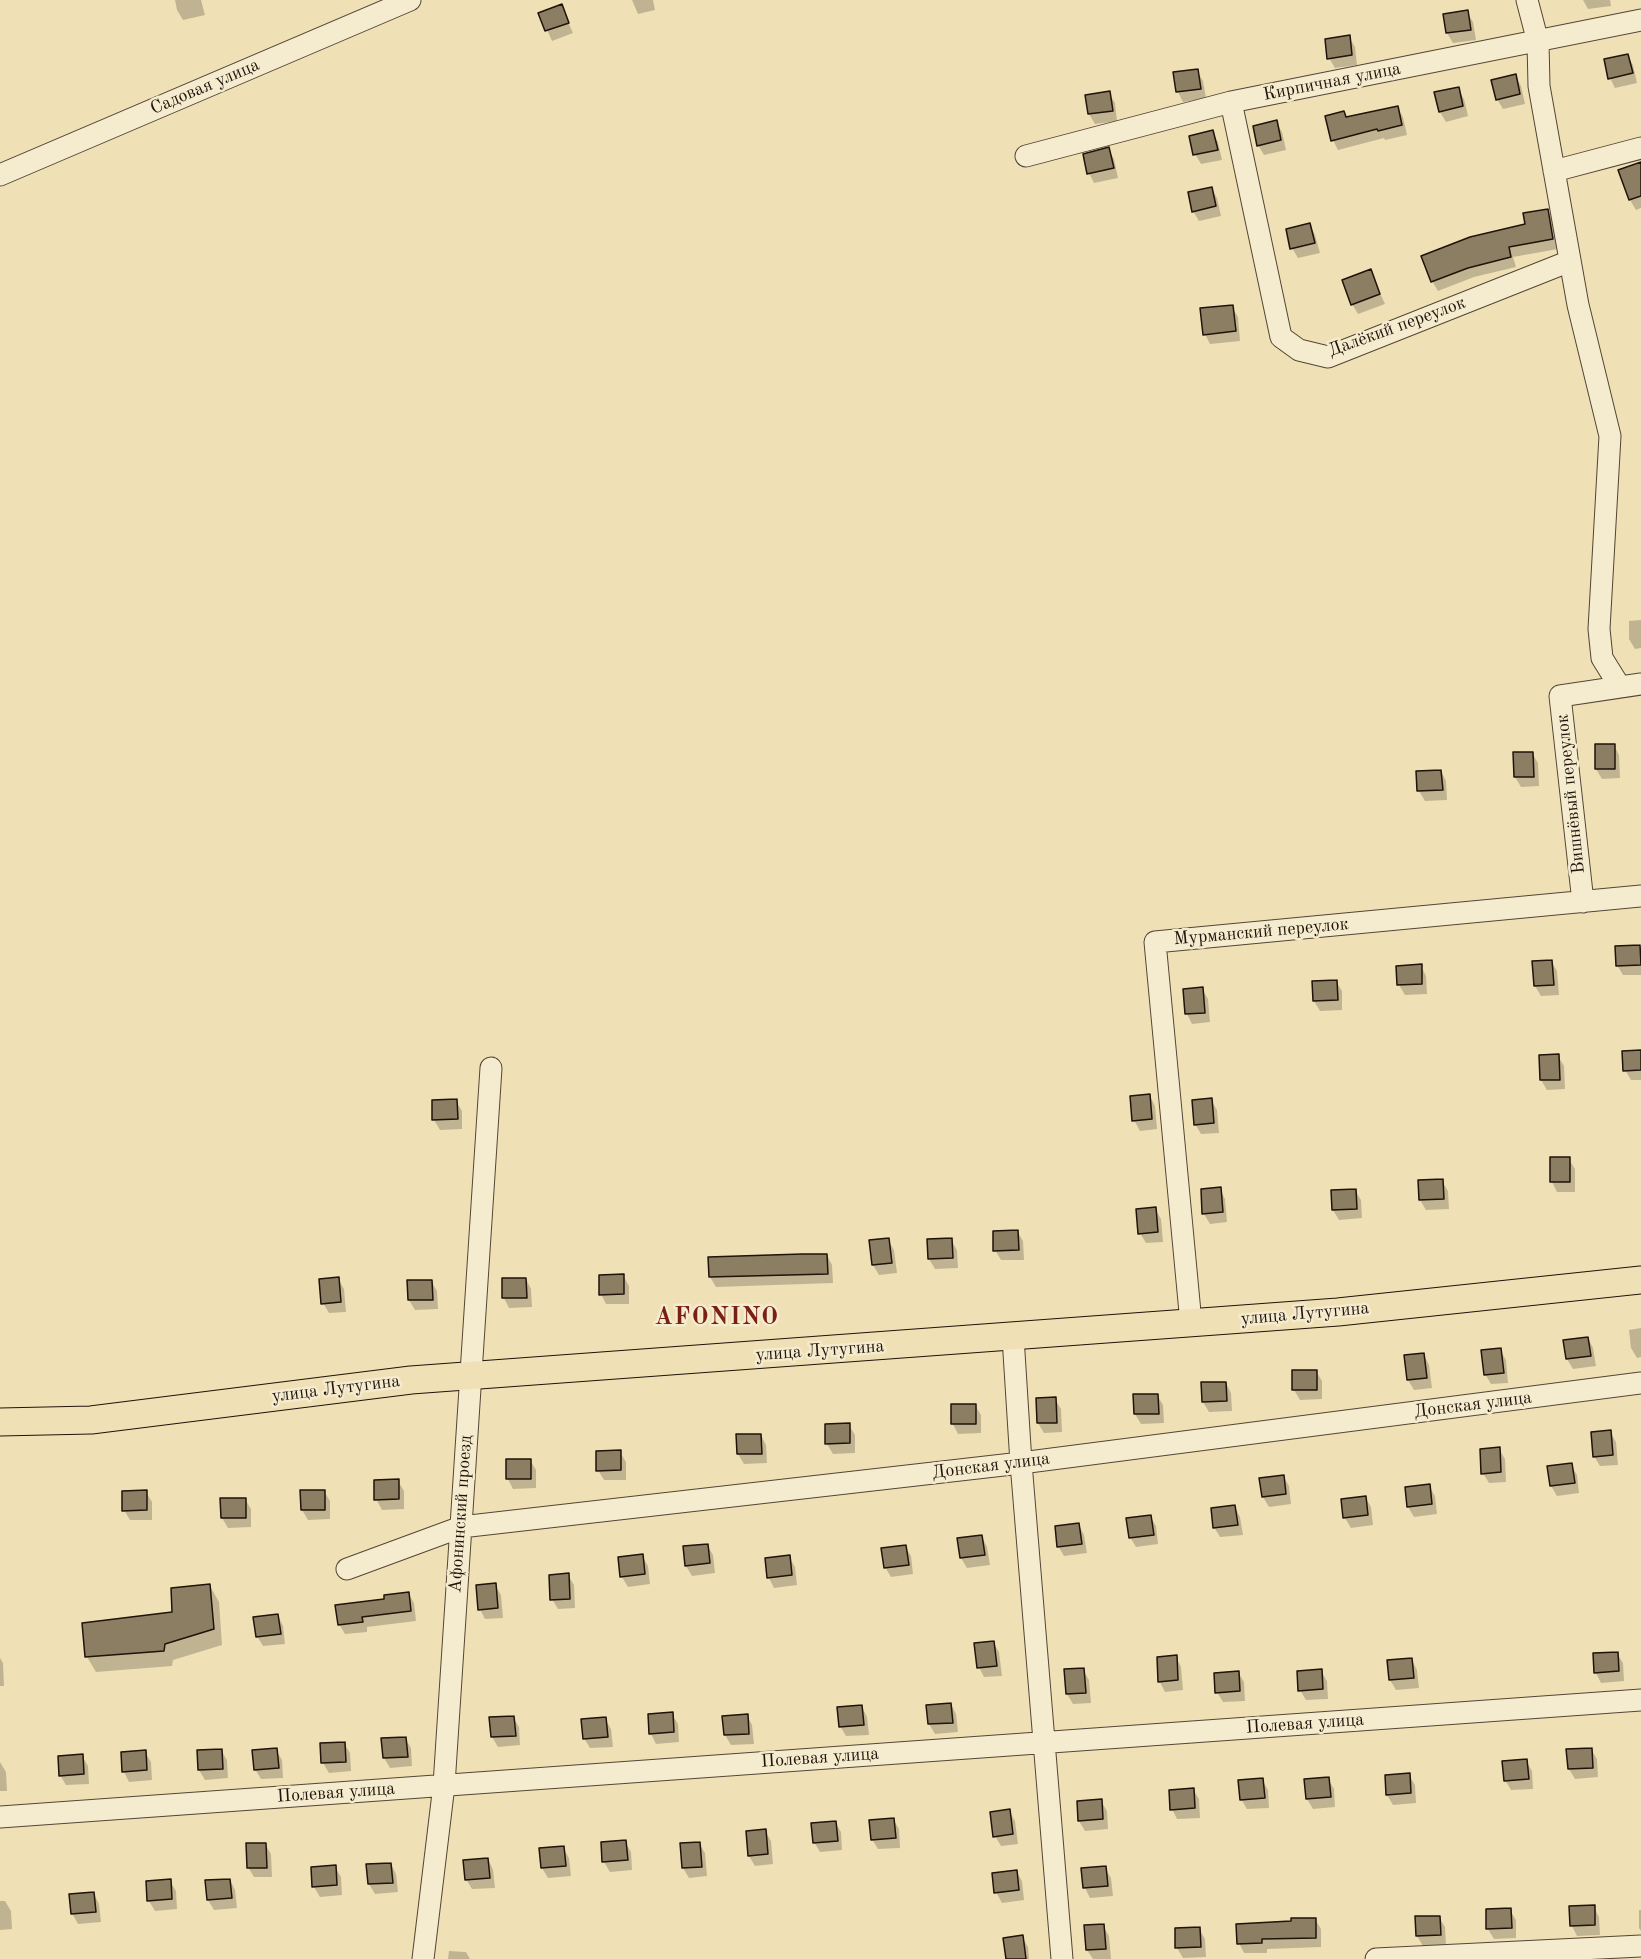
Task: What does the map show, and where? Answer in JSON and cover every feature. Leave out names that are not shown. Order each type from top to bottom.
[{"type":"main road","name":"улица Лутугина","points":[[0,1422],[91,1420],[411,1380],[1338,1312],[1641,1280]]},
{"type":"street","name":"Садовая улица","points":[[0,175],[410,0]]},
{"type":"street","points":[[1527,0],[1538,42],[1539,86],[1578,305],[1610,436],[1599,630],[1602,658],[1631,685]]},
{"type":"street","name":"Кирпичная улица","points":[[1026,156],[1231,102],[1641,20]]},
{"type":"street","name":"Далёкий переулок","points":[[1231,102],[1281,337],[1299,351],[1328,357],[1570,261]]},
{"type":"street","points":[[1554,171],[1641,148]]},
{"type":"street","name":"Вишнёвый переулок","points":[[1583,902],[1560,696],[1631,685]]},
{"type":"street","name":"Мурманский переулок","points":[[1191,1323],[1155,942],[1641,896]]},
{"type":"street","name":"Афонинский проезд","points":[[423,1959],[444,1785],[490,1068]]},
{"type":"street","points":[[1013,1337],[1021,1463],[1062,1959]]},
{"type":"street","name":"Донская улица","points":[[347,1569],[461,1527],[1021,1463],[1641,1383]]},
{"type":"street","name":"Полевая улица","points":[[0,1817],[1641,1700]]},
{"type":"street","points":[[1376,1959],[1641,1946]]},
{"type":"building","points":[[562,4],[569,23],[545,31],[538,13]]},
{"type":"building","points":[[1468,10],[1471,30],[1446,33],[1443,14]]},
{"type":"building","points":[[1350,35],[1352,55],[1327,59],[1325,39]]},
{"type":"building","points":[[1628,54],[1633,73],[1608,79],[1604,59]]},
{"type":"building","points":[[1198,69],[1201,89],[1176,92],[1173,72]]},
{"type":"building","points":[[1516,74],[1520,94],[1496,100],[1491,80]]},
{"type":"building","points":[[1459,87],[1463,106],[1439,112],[1434,92]]},
{"type":"building","points":[[1110,91],[1113,111],[1088,114],[1085,95]]},
{"type":"building","points":[[1398,106],[1402,125],[1331,141],[1325,116],[1344,111],[1346,117]]},
{"type":"building","points":[[1277,120],[1281,140],[1257,146],[1253,126]]},
{"type":"building","points":[[1213,130],[1218,150],[1193,155],[1189,136]]},
{"type":"building","points":[[1109,147],[1114,168],[1087,174],[1083,154]]},
{"type":"building","points":[[1641,162],[1641,196],[1629,200],[1618,170]]},
{"type":"building","points":[[1212,187],[1216,206],[1192,212],[1188,192]]},
{"type":"building","points":[[1548,209],[1553,239],[1509,247],[1511,257],[1468,268],[1431,282],[1421,256],[1470,237],[1525,224],[1523,213]]},
{"type":"building","points":[[1310,223],[1315,243],[1290,249],[1286,229]]},
{"type":"building","points":[[1371,269],[1380,294],[1351,305],[1342,280]]},
{"type":"building","points":[[1233,305],[1236,331],[1203,335],[1200,308]]},
{"type":"building","points":[[1595,744],[1615,744],[1615,769],[1595,769]]},
{"type":"building","points":[[1513,752],[1533,752],[1534,777],[1514,777]]},
{"type":"building","points":[[1441,770],[1443,790],[1417,791],[1416,771]]},
{"type":"building","points":[[1640,945],[1641,965],[1616,966],[1615,946]]},
{"type":"building","points":[[1552,960],[1554,985],[1534,986],[1532,961]]},
{"type":"building","points":[[1422,964],[1422,984],[1397,985],[1396,966]]},
{"type":"building","points":[[1337,980],[1338,1000],[1313,1001],[1312,981]]},
{"type":"building","points":[[1203,987],[1205,1013],[1185,1014],[1183,989]]},
{"type":"building","points":[[1641,1050],[1641,1070],[1623,1071],[1622,1051]]},
{"type":"building","points":[[1559,1054],[1560,1080],[1540,1080],[1539,1055]]},
{"type":"building","points":[[1150,1094],[1152,1119],[1132,1121],[1130,1096]]},
{"type":"building","points":[[1212,1098],[1214,1123],[1194,1125],[1192,1100]]},
{"type":"building","points":[[457,1099],[458,1119],[432,1120],[432,1100]]},
{"type":"building","points":[[1550,1157],[1570,1157],[1570,1182],[1550,1182]]},
{"type":"building","points":[[1443,1179],[1444,1199],[1419,1200],[1418,1180]]},
{"type":"building","points":[[1221,1187],[1223,1212],[1202,1214],[1201,1189]]},
{"type":"building","points":[[1356,1189],[1357,1209],[1332,1210],[1331,1190]]},
{"type":"building","points":[[1156,1207],[1158,1232],[1138,1234],[1136,1209]]},
{"type":"building","points":[[1018,1230],[1019,1250],[993,1251],[993,1231]]},
{"type":"building","points":[[889,1238],[892,1263],[872,1265],[869,1240]]},
{"type":"building","points":[[952,1238],[953,1258],[928,1259],[927,1239]]},
{"type":"building","points":[[827,1254],[828,1274],[709,1277],[708,1257]]},
{"type":"building","points":[[624,1274],[624,1294],[599,1295],[599,1275]]},
{"type":"building","points":[[339,1277],[341,1302],[321,1304],[319,1279]]},
{"type":"building","points":[[502,1278],[526,1278],[527,1298],[502,1298]]},
{"type":"building","points":[[407,1280],[432,1280],[433,1300],[408,1300]]},
{"type":"building","points":[[1588,1337],[1591,1356],[1566,1359],[1563,1340]]},
{"type":"building","points":[[1501,1348],[1504,1373],[1484,1375],[1481,1350]]},
{"type":"building","points":[[1424,1353],[1427,1378],[1407,1380],[1404,1355]]},
{"type":"building","points":[[1292,1370],[1317,1370],[1317,1390],[1292,1390]]},
{"type":"building","points":[[1201,1382],[1226,1382],[1227,1401],[1202,1402]]},
{"type":"building","points":[[1133,1394],[1158,1394],[1159,1414],[1134,1414]]},
{"type":"building","points":[[1056,1397],[1057,1423],[1037,1423],[1036,1398]]},
{"type":"building","points":[[951,1404],[976,1404],[976,1424],[951,1424]]},
{"type":"building","points":[[850,1423],[850,1443],[825,1444],[825,1424]]},
{"type":"building","points":[[1611,1430],[1613,1455],[1593,1457],[1591,1432]]},
{"type":"building","points":[[736,1434],[761,1434],[762,1454],[737,1454]]},
{"type":"building","points":[[1500,1447],[1501,1472],[1481,1474],[1480,1449]]},
{"type":"building","points":[[621,1450],[621,1470],[596,1471],[596,1451]]},
{"type":"building","points":[[506,1459],[531,1459],[531,1479],[506,1479]]},
{"type":"building","points":[[1572,1463],[1575,1483],[1550,1486],[1547,1466]]},
{"type":"building","points":[[1284,1475],[1286,1494],[1262,1497],[1259,1478]]},
{"type":"building","points":[[399,1479],[399,1499],[374,1500],[374,1480]]},
{"type":"building","points":[[1430,1484],[1432,1504],[1407,1507],[1405,1487]]},
{"type":"building","points":[[147,1490],[147,1510],[122,1511],[122,1491]]},
{"type":"building","points":[[300,1490],[325,1490],[325,1510],[301,1510]]},
{"type":"building","points":[[1366,1496],[1368,1515],[1343,1518],[1341,1499]]},
{"type":"building","points":[[220,1498],[246,1498],[246,1518],[221,1518]]},
{"type":"building","points":[[1235,1505],[1238,1525],[1213,1528],[1211,1508]]},
{"type":"building","points":[[1151,1515],[1154,1535],[1129,1538],[1126,1518]]},
{"type":"building","points":[[1079,1523],[1082,1544],[1057,1547],[1055,1526]]},
{"type":"building","points":[[982,1535],[985,1555],[960,1558],[957,1538]]},
{"type":"building","points":[[708,1544],[710,1563],[685,1566],[683,1546]]},
{"type":"building","points":[[906,1545],[909,1565],[884,1568],[881,1548]]},
{"type":"building","points":[[643,1554],[645,1574],[620,1577],[618,1557]]},
{"type":"building","points":[[790,1555],[792,1575],[767,1578],[765,1558]]},
{"type":"building","points":[[569,1573],[570,1599],[550,1600],[549,1575]]},
{"type":"building","points":[[496,1583],[498,1608],[478,1610],[476,1585]]},
{"type":"building","points":[[210,1584],[214,1629],[165,1644],[164,1651],[85,1657],[82,1623],[172,1612],[171,1588]]},
{"type":"building","points":[[409,1592],[411,1611],[362,1617],[363,1622],[338,1625],[335,1605],[384,1599],[384,1595]]},
{"type":"building","points":[[278,1614],[281,1634],[256,1637],[253,1617]]},
{"type":"building","points":[[994,1641],[997,1666],[977,1668],[974,1643]]},
{"type":"building","points":[[1618,1652],[1619,1671],[1594,1673],[1593,1653]]},
{"type":"building","points":[[1177,1655],[1178,1680],[1158,1682],[1157,1657]]},
{"type":"building","points":[[1412,1658],[1414,1678],[1389,1680],[1387,1660]]},
{"type":"building","points":[[1084,1668],[1086,1693],[1066,1694],[1064,1669]]},
{"type":"building","points":[[1322,1669],[1323,1689],[1298,1691],[1297,1671]]},
{"type":"building","points":[[1239,1671],[1240,1691],[1215,1693],[1214,1673]]},
{"type":"building","points":[[951,1703],[953,1723],[928,1724],[926,1705]]},
{"type":"building","points":[[862,1705],[864,1725],[839,1727],[837,1707]]},
{"type":"building","points":[[673,1712],[674,1732],[649,1734],[648,1714]]},
{"type":"building","points":[[748,1714],[749,1734],[724,1735],[722,1716]]},
{"type":"building","points":[[514,1716],[516,1736],[491,1737],[489,1717]]},
{"type":"building","points":[[606,1717],[608,1737],[583,1739],[581,1719]]},
{"type":"building","points":[[406,1737],[408,1757],[383,1758],[381,1738]]},
{"type":"building","points":[[345,1742],[346,1762],[321,1763],[320,1743]]},
{"type":"building","points":[[277,1748],[279,1768],[254,1770],[252,1750]]},
{"type":"building","points":[[1592,1748],[1593,1768],[1568,1769],[1566,1749]]},
{"type":"building","points":[[222,1749],[223,1769],[198,1770],[197,1750]]},
{"type":"building","points":[[146,1750],[147,1770],[122,1772],[121,1752]]},
{"type":"building","points":[[83,1754],[84,1774],[59,1776],[58,1756]]},
{"type":"building","points":[[1527,1759],[1529,1779],[1504,1781],[1502,1761]]},
{"type":"building","points":[[1410,1773],[1411,1793],[1386,1795],[1385,1775]]},
{"type":"building","points":[[1329,1777],[1331,1797],[1306,1799],[1304,1779]]},
{"type":"building","points":[[1263,1778],[1265,1798],[1240,1800],[1238,1780]]},
{"type":"building","points":[[1194,1788],[1195,1808],[1170,1810],[1169,1790]]},
{"type":"building","points":[[1102,1799],[1103,1819],[1078,1821],[1077,1801]]},
{"type":"building","points":[[1010,1809],[1013,1834],[993,1837],[990,1812]]},
{"type":"building","points":[[894,1818],[896,1838],[871,1840],[869,1820]]},
{"type":"building","points":[[836,1821],[838,1841],[813,1843],[811,1823]]},
{"type":"building","points":[[766,1829],[768,1854],[748,1856],[746,1831]]},
{"type":"building","points":[[626,1840],[628,1860],[602,1862],[601,1842]]},
{"type":"building","points":[[700,1842],[702,1867],[682,1868],[680,1843]]},
{"type":"building","points":[[246,1843],[266,1843],[267,1868],[247,1868]]},
{"type":"building","points":[[564,1846],[566,1866],[541,1868],[539,1848]]},
{"type":"building","points":[[488,1858],[490,1878],[465,1880],[463,1860]]},
{"type":"building","points":[[391,1863],[393,1883],[368,1884],[366,1864]]},
{"type":"building","points":[[336,1865],[337,1885],[312,1887],[311,1867]]},
{"type":"building","points":[[1106,1866],[1108,1886],[1083,1888],[1081,1868]]},
{"type":"building","points":[[1017,1870],[1019,1890],[994,1893],[992,1873]]},
{"type":"building","points":[[171,1879],[172,1899],[147,1901],[146,1881]]},
{"type":"building","points":[[230,1879],[232,1898],[207,1900],[205,1880]]},
{"type":"building","points":[[94,1892],[96,1912],[71,1914],[69,1894]]},
{"type":"building","points":[[1595,1905],[1595,1925],[1570,1926],[1569,1906]]},
{"type":"building","points":[[1511,1908],[1512,1928],[1486,1929],[1486,1909]]},
{"type":"building","points":[[1415,1916],[1440,1916],[1441,1935],[1416,1936]]},
{"type":"building","points":[[1291,1918],[1316,1918],[1316,1938],[1262,1939],[1262,1943],[1237,1944],[1236,1924],[1291,1921]]},
{"type":"building","points":[[1104,1924],[1106,1949],[1086,1950],[1084,1925]]},
{"type":"building","points":[[1200,1927],[1201,1947],[1175,1948],[1175,1928]]},
{"type":"building","points":[[1023,1935],[1026,1959],[1006,1959],[1003,1938]]},
{"type":"district","name":"AFONINO","points":[[717,1318]]}]
